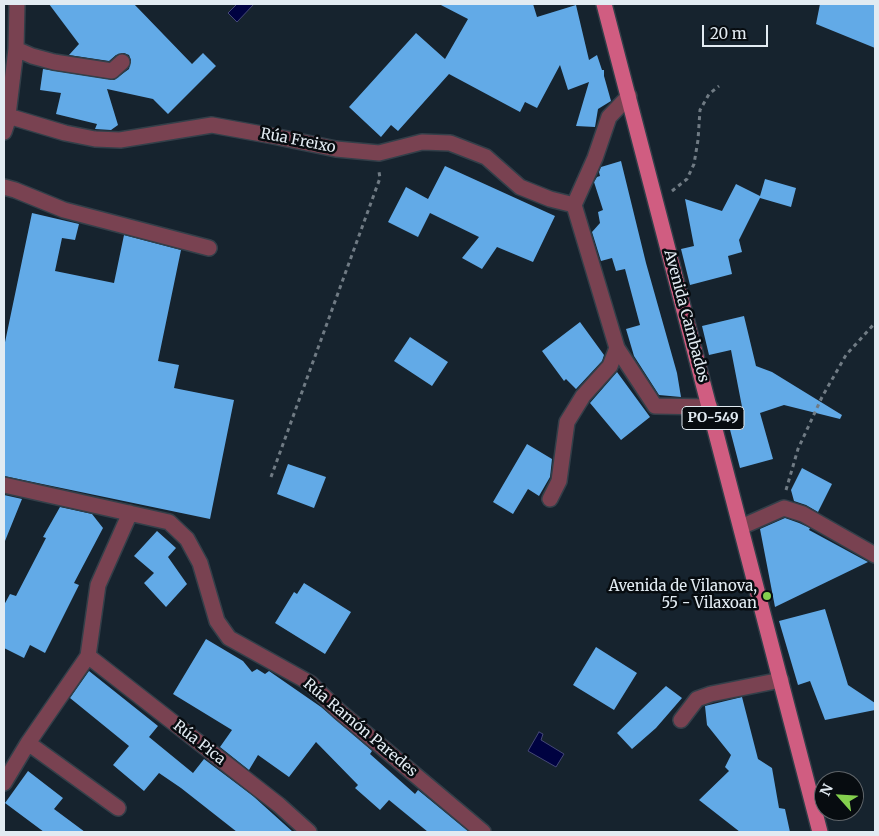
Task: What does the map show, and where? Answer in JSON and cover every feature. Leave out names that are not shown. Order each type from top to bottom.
[{"type":"main road","name":"Avenida Cambados","points":[[604,4],[820,832]]},
{"type":"street","points":[[4,132],[8,116],[16,49],[17,4]]},
{"type":"street","points":[[16,49],[54,62],[112,71],[122,62]]},
{"type":"street","points":[[628,96],[609,118],[595,158],[574,205],[617,348],[655,406],[710,407]]},
{"type":"street","name":"Rúa Freixo","points":[[8,116],[65,133],[95,139],[120,140],[212,125],[336,150],[379,154],[422,142],[450,143],[486,157],[520,188],[574,205]]},
{"type":"street","points":[[4,187],[64,210],[209,248]]},
{"type":"street","points":[[550,500],[559,480],[567,422],[583,396],[610,366],[617,348]]},
{"type":"street","name":"Rúa Ramón Paredes","points":[[4,485],[169,522],[187,539],[200,563],[217,621],[229,638],[310,683],[339,711],[483,832]]},
{"type":"street","points":[[741,527],[784,508],[803,514],[875,555]]},
{"type":"street","points":[[4,783],[28,743],[88,656],[98,585],[130,513]]},
{"type":"street","name":"Rúa Pica","points":[[88,656],[279,805],[309,832]]},
{"type":"street","points":[[681,720],[697,699],[711,694],[781,680]]},
{"type":"street","points":[[28,743],[118,808]]},
{"type":"path","points":[[654,194],[672,191],[687,179],[694,164],[700,110],[710,94],[719,86]]},
{"type":"path","points":[[272,477],[380,178],[379,154]]},
{"type":"path","points":[[784,508],[786,490],[798,449],[822,397],[846,355],[875,323]]},
{"type":"shaded area","points":[[237,4],[254,4],[237,22],[228,13]]},
{"type":"shaded area","points":[[539,732],[543,734],[541,740],[564,754],[556,767],[528,751]]},
{"type":"building","points":[[49,4],[134,4],[192,64],[203,53],[216,66],[168,114],[153,99],[107,89],[118,125],[111,130],[95,129],[97,124],[56,114],[61,93],[40,90],[43,69],[114,80],[129,69],[131,60],[129,55],[124,53],[116,55],[109,61],[69,55],[79,44]]},
{"type":"building","points":[[439,4],[533,4],[537,17],[576,5],[589,60],[597,55],[602,70],[604,70],[611,101],[598,109],[595,127],[576,126],[589,82],[568,90],[560,65],[537,108],[525,102],[520,112],[449,74],[398,131],[391,125],[381,137],[349,107],[416,33],[445,59],[468,19]]},
{"type":"building","points":[[820,4],[875,4],[875,48],[816,24]]},
{"type":"building","points":[[621,161],[646,263],[677,373],[681,397],[659,395],[634,356],[626,329],[640,325],[625,269],[616,271],[612,258],[601,261],[592,232],[600,223],[598,212],[603,210],[594,182],[600,176],[601,167]]},
{"type":"building","points":[[445,166],[555,216],[533,262],[497,247],[482,269],[462,258],[479,237],[430,213],[418,237],[388,222],[406,187],[428,199]]},
{"type":"building","points":[[765,179],[796,188],[791,207],[760,198],[739,240],[742,252],[728,256],[732,274],[690,285],[681,249],[694,246],[685,199],[722,211],[736,184],[760,196]]},
{"type":"building","points":[[32,213],[79,224],[75,240],[62,238],[55,271],[114,283],[124,235],[181,250],[158,361],[179,365],[174,388],[234,400],[210,519],[4,476],[4,347]]},
{"type":"building","points":[[744,316],[756,366],[772,372],[842,415],[840,419],[784,405],[760,413],[773,459],[740,468],[728,422],[744,417],[731,350],[709,355],[702,326]]},
{"type":"building","points":[[580,322],[604,355],[602,361],[576,389],[566,379],[564,381],[542,351]]},
{"type":"building","points":[[410,337],[448,362],[432,386],[394,361]]},
{"type":"building","points":[[617,372],[650,417],[621,440],[590,403]]},
{"type":"building","points":[[527,444],[552,459],[550,477],[539,496],[528,489],[513,514],[493,502]]},
{"type":"building","points":[[288,464],[326,477],[314,508],[277,494]]},
{"type":"building","points":[[802,468],[832,484],[818,512],[794,501],[791,490]]},
{"type":"building","points":[[4,495],[22,499],[5,541],[4,541]]},
{"type":"building","points":[[60,507],[92,514],[103,528],[74,583],[79,585],[45,653],[30,645],[24,658],[4,648],[4,605],[10,594],[16,596],[46,538],[43,537]]},
{"type":"building","points":[[785,518],[810,528],[809,530],[868,562],[775,607],[760,529]]},
{"type":"building","points":[[157,531],[176,548],[168,557],[187,584],[166,607],[144,583],[154,573],[134,556]]},
{"type":"building","points":[[304,583],[351,612],[325,654],[275,623],[294,592],[297,594]]},
{"type":"building","points":[[825,609],[848,685],[875,703],[875,710],[825,720],[810,681],[798,685],[779,621]]},
{"type":"building","points":[[206,639],[243,661],[252,672],[257,669],[265,674],[269,671],[321,707],[371,750],[370,754],[415,794],[418,790],[469,832],[428,832],[389,800],[380,810],[355,788],[358,785],[316,742],[289,777],[258,755],[249,770],[220,747],[232,730],[173,694]]},
{"type":"building","points":[[596,647],[637,673],[614,710],[573,685]]},
{"type":"building","points":[[89,671],[158,726],[149,737],[193,773],[204,759],[253,796],[293,832],[237,832],[159,773],[144,791],[113,765],[129,746],[70,698]]},
{"type":"building","points":[[666,686],[682,698],[656,728],[632,749],[617,733]]},
{"type":"building","points":[[742,697],[758,759],[772,768],[779,808],[785,809],[790,832],[740,832],[699,800],[729,771],[725,767],[731,755],[707,725],[705,706]]},
{"type":"building","points":[[28,771],[63,798],[54,809],[85,832],[44,832],[5,803]]},
{"type":"place","name":"Avenida de Vilanova, 55 - Vilaxoan","points":[[767,596]]}]
